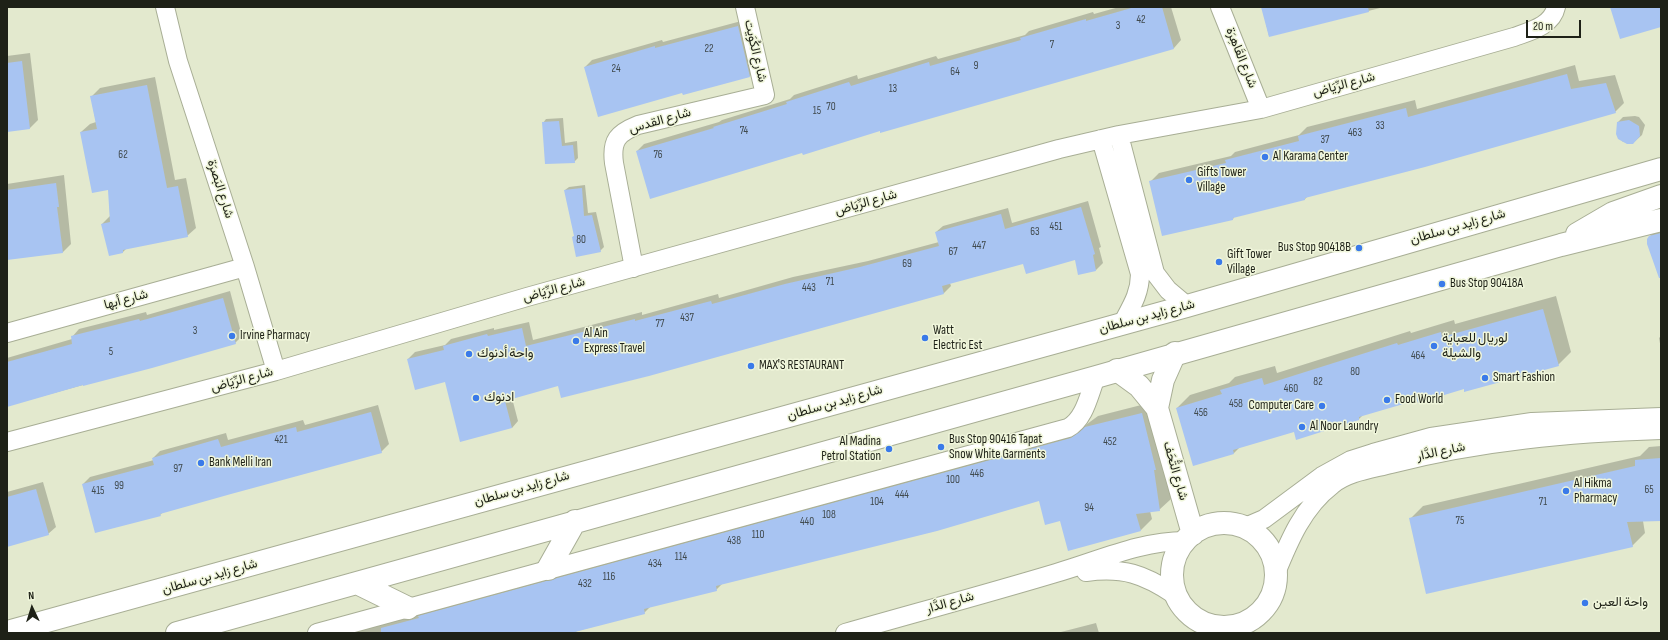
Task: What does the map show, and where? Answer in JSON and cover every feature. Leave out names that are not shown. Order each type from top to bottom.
[{"type":"main road","name":"شارع زايد بن سلطان","points":[[7,632],[1187,306],[1659,167]]},
{"type":"main road","points":[[1561,245],[1595,222],[1613,213],[1661,196]]},
{"type":"main road","points":[[176,633],[1096,377],[1174,353],[1561,245],[1661,220]]},
{"type":"main road","name":"شارع التُّحَف","points":[[1157,408],[1163,380],[1174,353]]},
{"type":"main road","name":"شارع التُّحَف","points":[[1117,370],[1139,386],[1157,408],[1189,537]]},
{"type":"main road","points":[[548,569],[575,521]]},
{"type":"main road","points":[[1180,603],[1198,621],[1214,627],[1242,627],[1260,613],[1269,602],[1274,588],[1276,573],[1273,559],[1266,546],[1256,535],[1244,528],[1231,524],[1218,524],[1205,527],[1189,537],[1176,556],[1172,573],[1180,603],[1188,633]]},
{"type":"main road","points":[[357,582],[408,608]]},
{"type":"main road","points":[[7,625],[92,609]]},
{"type":"street","name":"شارع البَصرَة","points":[[165,7],[178,61],[245,267],[276,371]]},
{"type":"street","name":"شارع الكُوَيت","points":[[745,7],[765,95]]},
{"type":"street","name":"شارع القَاهِرَة","points":[[1220,7],[1261,109]]},
{"type":"street","name":"شارع الرِّيَاض","points":[[7,442],[276,371],[527,297],[1059,149],[1119,135],[1261,109],[1514,37],[1544,25],[1552,17],[1556,7]]},
{"type":"street","name":"شارع القدس","points":[[634,268],[613,153],[614,144],[619,135],[638,125],[765,95]]},
{"type":"street","points":[[1119,135],[1155,273],[1168,290],[1187,306]]},
{"type":"street","points":[[1101,139],[1140,274],[1140,286],[1137,297],[1122,324]]},
{"type":"street","name":"شارع أبها","points":[[7,332],[245,267]]},
{"type":"street","points":[[317,633],[1068,428],[1078,420],[1096,377]]},
{"type":"street","name":"شارع الدَّار","points":[[1244,528],[1264,519],[1322,476],[1351,460],[1410,443],[1471,430],[1532,422],[1661,417]]},
{"type":"street","name":"شارع الدَّار","points":[[1276,573],[1288,542],[1300,521],[1315,500],[1332,484],[1356,473],[1434,453],[1480,444],[1567,435],[1661,430]]},
{"type":"street","name":"شارع الدَّار","points":[[845,633],[1055,574],[1144,545],[1189,537]]},
{"type":"street","name":"شارع الدَّار","points":[[1055,574],[1070,574],[1106,569],[1124,571],[1151,580],[1180,603]]},
{"type":"building","points":[[1135,7],[1162,7],[1174,49],[880,133],[880,131],[803,155],[802,153],[650,199],[636,151],[714,128],[713,127],[787,104],[786,102],[849,82],[851,86],[929,62],[930,66],[1021,40],[1020,38],[1086,19],[1086,21]]},
{"type":"building","points":[[1261,7],[1368,7],[1369,12],[1269,37]]},
{"type":"building","points":[[1610,7],[1661,7],[1661,27],[1620,39]]},
{"type":"building","points":[[738,26],[750,77],[683,95],[682,93],[598,117],[584,67],[655,46],[655,48]]},
{"type":"building","points":[[22,61],[30,129],[7,132],[7,63]]},
{"type":"building","points":[[1567,74],[1571,89],[1606,83],[1616,113],[1425,167],[1305,198],[1305,200],[1233,218],[1233,220],[1162,236],[1149,181],[1226,163],[1225,160],[1299,141],[1298,136],[1406,108],[1408,117]]},
{"type":"building","points":[[147,85],[167,188],[178,186],[188,237],[123,250],[123,253],[109,256],[101,224],[110,222],[108,190],[92,193],[80,132],[97,129],[90,96]]},
{"type":"building","points":[[1629,120],[1639,126],[1640,136],[1633,144],[1627,144],[1618,139],[1616,134],[1617,122]]},
{"type":"building","points":[[559,121],[562,146],[573,145],[575,163],[545,164],[542,122]]},
{"type":"building","points":[[56,183],[59,207],[57,207],[63,253],[7,260],[7,190]]},
{"type":"building","points":[[582,188],[584,216],[592,215],[601,252],[576,257],[572,237],[574,236],[564,190]]},
{"type":"building","points":[[1081,207],[1095,254],[1093,255],[1096,271],[1078,275],[1075,260],[1026,274],[1023,264],[942,286],[944,294],[649,376],[561,398],[558,386],[505,401],[512,428],[460,442],[445,382],[415,390],[407,359],[444,350],[443,346],[487,334],[488,336],[522,328],[526,346],[635,319],[635,321],[711,301],[712,304],[785,284],[860,267],[939,246],[935,232],[1001,214],[1005,229]]},
{"type":"building","points":[[1661,233],[1661,278],[1659,278],[1647,244],[1647,239],[1649,236]]},
{"type":"building","points":[[223,298],[236,344],[7,407],[7,362],[72,344],[71,336],[139,319],[140,321]]},
{"type":"building","points":[[1543,309],[1559,366],[1464,392],[1464,389],[1418,403],[1417,400],[1359,417],[1359,420],[1296,440],[1294,432],[1233,450],[1234,454],[1193,466],[1176,408],[1222,394],[1220,390],[1262,378],[1264,385],[1397,343],[1398,345],[1441,332],[1442,337]]},
{"type":"building","points":[[371,412],[382,453],[160,514],[161,516],[95,533],[82,484],[154,465],[152,458],[218,439],[221,447],[296,427],[297,432]]},
{"type":"building","points":[[1142,413],[1156,470],[1154,470],[1160,511],[1136,514],[1141,531],[1068,551],[1060,521],[1045,525],[1039,501],[937,531],[716,586],[717,591],[644,609],[645,614],[571,633],[381,633],[381,628],[419,618],[418,616],[1071,438],[1085,427]]},
{"type":"building","points":[[1661,458],[1661,521],[1627,522],[1633,547],[1426,594],[1409,518],[1635,466],[1635,460]]},
{"type":"building","points":[[36,489],[49,535],[7,547],[7,497]]},
{"type":"place","name":"Al Karama Center","points":[[1265,157]]},
{"type":"place","name":"Gifts Tower Village","points":[[1189,180]]},
{"type":"place","name":"Bus Stop 90418B","points":[[1359,248]]},
{"type":"place","name":"Gift Tower Village","points":[[1219,262]]},
{"type":"place","name":"Bus Stop 90418A","points":[[1442,284]]},
{"type":"place","name":"Irvine Pharmacy","points":[[232,336]]},
{"type":"place","name":"Watt Electric Est","points":[[925,338]]},
{"type":"place","name":"Al Ain Express Travel","points":[[576,341]]},
{"type":"place","name":"لوريال للعباية والشيلة","points":[[1434,346]]},
{"type":"place","name":"واحة أدنوك","points":[[469,354]]},
{"type":"place","name":"MAX'S RESTAURANT","points":[[751,366]]},
{"type":"place","name":"Smart Fashion","points":[[1485,378]]},
{"type":"place","name":"ادنوك","points":[[476,398]]},
{"type":"place","name":"Food World","points":[[1387,400]]},
{"type":"place","name":"Computer Care","points":[[1322,406]]},
{"type":"place","name":"Al Noor Laundry","points":[[1302,427]]},
{"type":"place","name":"Bus Stop 90416 Tapat Snow White Garments","points":[[941,447]]},
{"type":"place","name":"Al Madina Petrol Station","points":[[889,449]]},
{"type":"place","name":"Bank Melli Iran","points":[[201,463]]},
{"type":"place","name":"Al Hikma Pharmacy","points":[[1566,491]]},
{"type":"place","name":"واحة العين","points":[[1585,603]]}]
